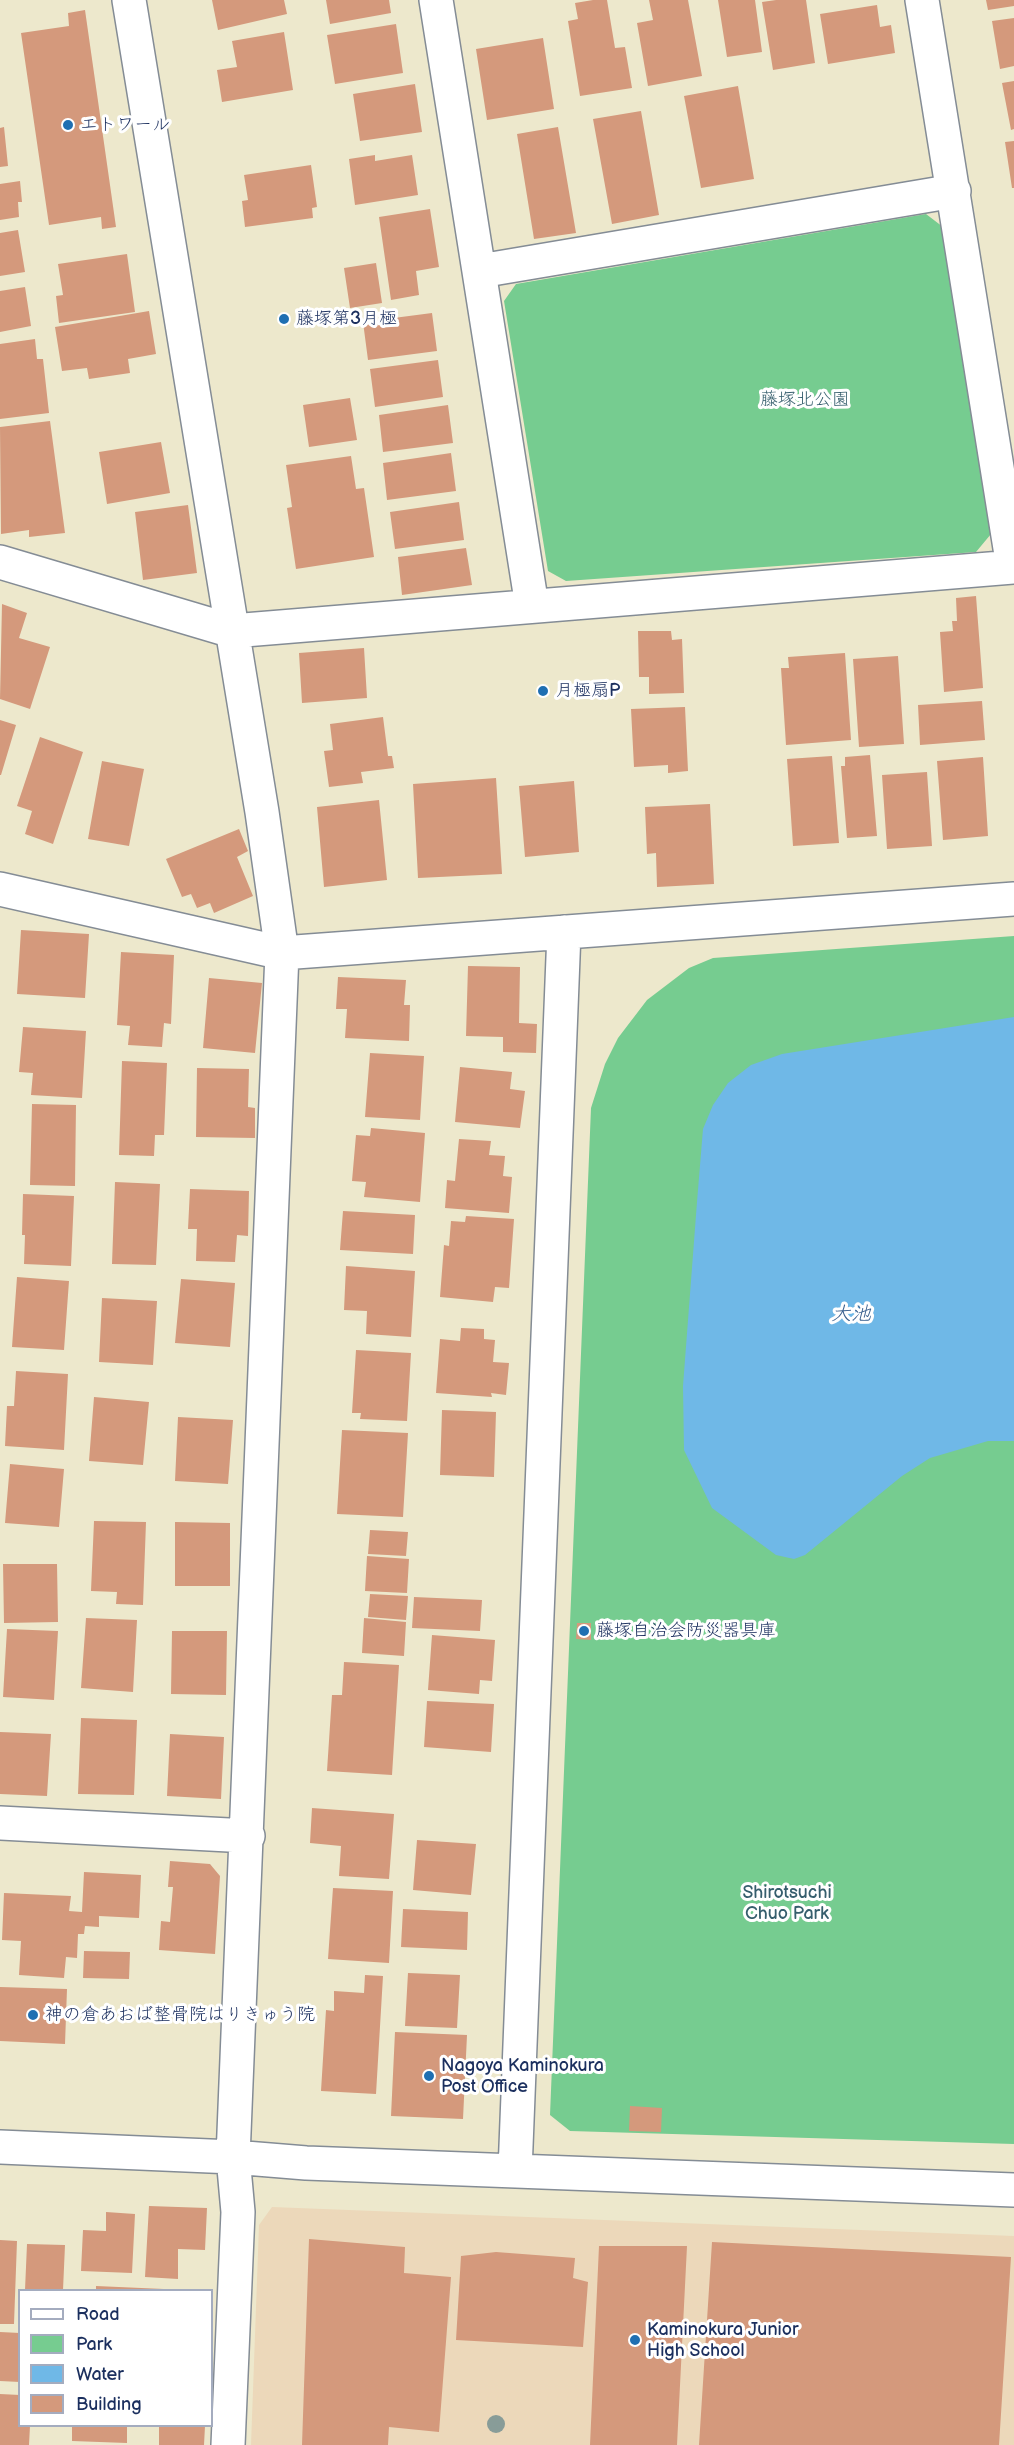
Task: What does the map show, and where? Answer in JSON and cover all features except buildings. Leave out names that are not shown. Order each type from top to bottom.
[{"type":"street","points":[[129,0],[282,953],[248,1836],[233,2157],[238,2212],[228,2445]]},
{"type":"street","points":[[435,0],[532,606]]},
{"type":"street","points":[[0,561],[232,631],[1013,567],[922,0]]},
{"type":"street","points":[[480,271],[954,190]]},
{"type":"street","points":[[0,889],[282,953],[1014,899]]},
{"type":"street","points":[[515,2171],[564,932]]},
{"type":"street","points":[[0,1823],[248,1836]]},
{"type":"street","points":[[0,2147],[233,2157],[306,2163],[1014,2190]]},
{"type":"shaded area","name":"Kaminokura Junior High School","points":[[272,2207],[1014,2236],[1014,2445],[251,2445],[259,2225]]},
{"type":"green space","name":"藤塚北公園","points":[[926,214],[943,227],[991,534],[976,552],[566,581],[548,571],[504,301],[516,284]]},
{"type":"green space","name":"Shirotsuchi Chuo Park","points":[[1014,936],[1014,2144],[570,2131],[550,2115],[591,1108],[605,1064],[618,1038],[647,1000],[689,968],[713,958]]},
{"type":"water","name":"大池","points":[[1014,1017],[1014,1441],[988,1441],[930,1458],[902,1476],[805,1555],[794,1559],[776,1555],[712,1508],[684,1450],[683,1386],[703,1129],[713,1105],[728,1083],[751,1065],[782,1054]]},
{"type":"place","name":"エトワール","points":[[68,125]]},
{"type":"place","name":"藤塚第3月極","points":[[284,319]]},
{"type":"place","name":"月極扇P","points":[[543,691]]},
{"type":"place","name":"藤塚自治会防災器具庫","points":[[584,1631]]},
{"type":"place","name":"神の倉あおば整骨院はりきゅう院","points":[[33,2015]]},
{"type":"place","name":"Nagoya Kaminokura Post Office","points":[[429,2076]]},
{"type":"place","name":"Kaminokura Junior High School","points":[[635,2340]]}]
